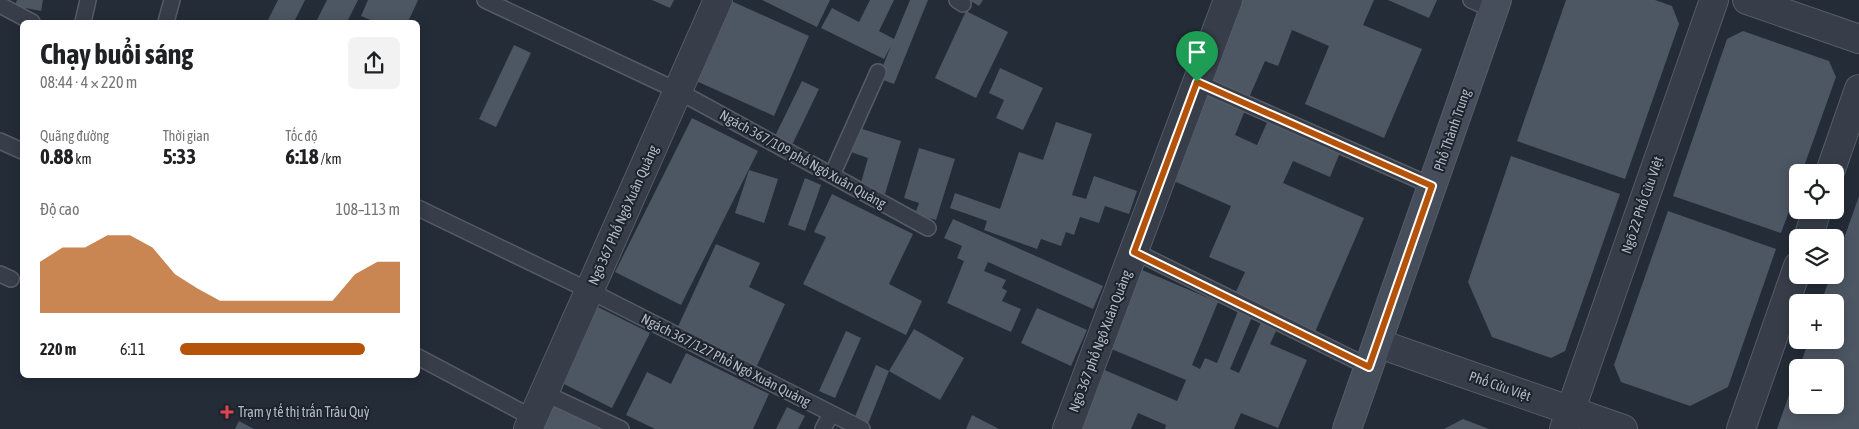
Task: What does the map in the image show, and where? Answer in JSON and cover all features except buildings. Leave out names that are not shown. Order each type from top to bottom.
[{"type":"main road","name":"Phố Thành Trung","points":[[1347,429],[1432,186],[1487,3]]},
{"type":"street","name":"Ngõ 367 Phố Ngô Xuân Quảng","points":[[531,424],[718,0]]},
{"type":"street","name":"Ngõ 367 phố Ngô Xuân Quảng","points":[[1067,429],[1228,0]]},
{"type":"street","name":"Ngõ 22 Phố Cửu Việt","points":[[1567,420],[1714,0]]},
{"type":"street","points":[[1747,0],[1859,39]]},
{"type":"street","points":[[1833,164],[1859,89]]},
{"type":"street","points":[[1741,429],[1792,284]]},
{"type":"street","name":"Phố Cửu Việt","points":[[1373,355],[1567,420],[1623,429]]},
{"type":"lane","points":[[83,20],[88,0]]},
{"type":"lane","points":[[167,20],[172,0]]},
{"type":"lane","name":"Ngách 367/109 phố Ngô Xuân Quảng","points":[[485,0],[678,91],[928,228]]},
{"type":"lane","points":[[0,5],[28,20]]},
{"type":"lane","points":[[832,175],[878,72]]},
{"type":"lane","points":[[1197,82],[1432,186]]},
{"type":"lane","points":[[0,141],[20,150]]},
{"type":"lane","name":"Ngách 367/127 Phố Ngô Xuân Quảng","points":[[420,209],[590,291],[862,429]]},
{"type":"lane","points":[[1134,252],[1373,355]]},
{"type":"lane","points":[[420,358],[531,424]]},
{"type":"lane","points":[[544,393],[621,429]]},
{"type":"lane","points":[[823,429],[831,414]]},
{"type":"place","name":"Trạm y tế thị trấn Trâu Quỳ","points":[[227,412]]},
{"type":"route","points":[[1197,82],[1432,186],[1369,367],[1134,252],[1197,82]]}]
